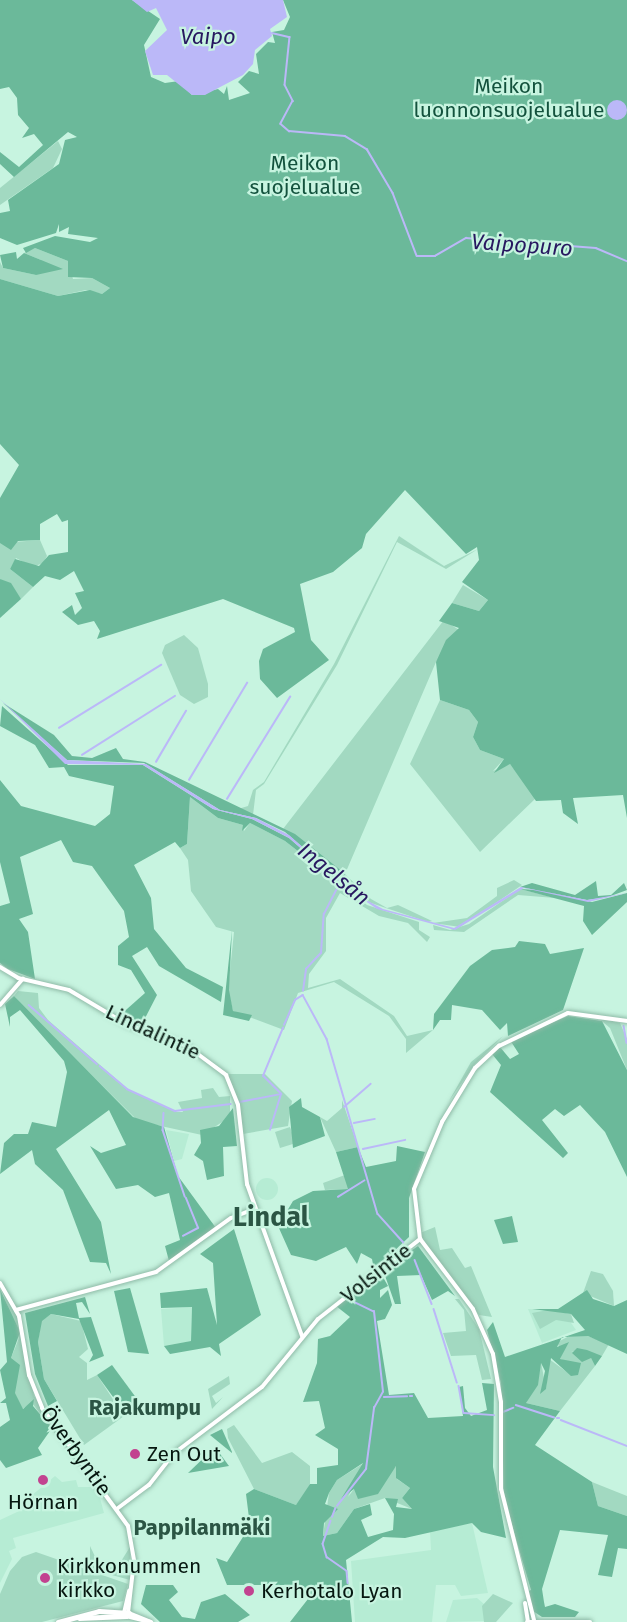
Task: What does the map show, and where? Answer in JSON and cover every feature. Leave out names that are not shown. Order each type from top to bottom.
[{"type":"main road","points":[[58,1622],[126,1614]]},
{"type":"street","name":"Lindalintie","points":[[0,966],[22,979],[69,990],[128,1025],[187,1046],[216,1064],[238,1102],[245,1174],[255,1209],[302,1336]]},
{"type":"street","points":[[0,1005],[22,979]]},
{"type":"street","name":"Volsintie","points":[[118,1508],[127,1502],[173,1454],[262,1387],[302,1336],[420,1239],[414,1211],[416,1182],[442,1122],[482,1061],[513,1036],[568,1014],[627,1022]]},
{"type":"street","points":[[16,1310],[156,1272],[231,1218],[255,1209]]},
{"type":"street","points":[[420,1239],[473,1309],[493,1354],[501,1402],[501,1489],[530,1621],[591,1622]]},
{"type":"street","name":"Överbyntie","points":[[0,1283],[16,1310],[38,1399],[118,1508],[133,1545],[131,1585],[126,1614]]},
{"type":"street","points":[[126,1614],[151,1622]]},
{"type":"shaded area","points":[[58,141],[62,149],[53,168],[0,205],[0,188]]},
{"type":"shaded area","points":[[35,248],[68,261],[73,279],[92,278],[110,288],[102,294],[86,290],[58,296],[0,279],[0,262],[3,268],[36,275],[41,260],[24,253]]},
{"type":"shaded area","points":[[399,536],[444,566],[478,549],[446,569],[397,542],[337,665],[264,784],[256,790],[253,815],[238,809],[248,806],[253,790],[264,782],[334,664]]},
{"type":"shaded area","points":[[40,540],[47,556],[43,563],[33,567],[16,558],[10,569],[33,587],[21,599],[0,579],[0,543]]},
{"type":"shaded area","points":[[463,585],[488,600],[479,611],[452,603]]},
{"type":"shaded area","points":[[444,620],[459,630],[436,662],[345,874],[371,899],[387,908],[398,905],[432,921],[428,922],[365,901],[343,872],[283,829]]},
{"type":"shaded area","points":[[184,635],[198,648],[208,684],[208,697],[194,704],[180,695],[162,653],[165,645]]},
{"type":"shaded area","points":[[440,700],[469,710],[478,722],[473,737],[480,750],[504,759],[493,771],[510,764],[536,798],[480,852],[410,764]]},
{"type":"shaded area","points":[[190,797],[218,818],[243,825],[244,831],[250,823],[285,841],[367,905],[419,922],[419,930],[430,937],[427,942],[408,923],[379,916],[340,893],[326,918],[326,951],[309,974],[308,988],[340,979],[394,1016],[407,1036],[433,1030],[406,1053],[406,1039],[389,1016],[334,982],[298,993],[284,1030],[233,1011],[228,990],[234,932],[216,927],[191,891],[188,860],[180,848],[187,844]]},
{"type":"shaded area","points":[[514,880],[522,885],[460,927],[433,923],[467,918],[497,896],[497,888]]},
{"type":"shaded area","points":[[520,889],[555,898],[518,895],[464,932],[434,930],[433,925],[450,930],[469,924]]},
{"type":"shaded area","points":[[18,991],[38,993],[39,1008],[48,1020],[129,1090],[177,1112],[183,1112],[178,1102],[202,1098],[201,1090],[213,1088],[219,1097],[230,1096],[230,1117],[202,1135],[138,1121],[27,1011],[14,996]]},
{"type":"shaded area","points":[[596,1016],[620,1023],[627,1039],[627,1070],[610,1028]]},
{"type":"shaded area","points":[[503,1036],[474,1065],[449,1101],[471,1062]]},
{"type":"shaded area","points":[[227,1074],[265,1074],[292,1101],[288,1126],[243,1134],[240,1103]]},
{"type":"shaded area","points":[[342,1100],[358,1147],[336,1152],[320,1117],[327,1121],[342,1108]]},
{"type":"shaded area","points":[[290,1127],[296,1143],[280,1148],[275,1132]]},
{"type":"shaded area","points":[[166,1130],[189,1134],[182,1159],[174,1161]]},
{"type":"shaded area","points":[[345,1175],[349,1189],[325,1190],[323,1183]]},
{"type":"shaded area","points":[[267,1178],[275,1181],[278,1189],[275,1197],[267,1200],[259,1197],[256,1189],[259,1181]]},
{"type":"shaded area","points":[[435,1227],[440,1250],[452,1248],[465,1268],[471,1266],[492,1317],[479,1315],[434,1258],[420,1233]]},
{"type":"shaded area","points":[[591,1271],[603,1274],[613,1291],[614,1306],[583,1293]]},
{"type":"shaded area","points":[[0,1285],[16,1311],[34,1396],[61,1436],[60,1440],[32,1403],[22,1409],[15,1394],[11,1358],[19,1338]]},
{"type":"shaded area","points":[[455,1299],[459,1299],[479,1329],[491,1379],[482,1380],[476,1355],[451,1356],[443,1333],[466,1331],[464,1310]]},
{"type":"shaded area","points":[[192,1307],[191,1341],[164,1346],[161,1309]]},
{"type":"shaded area","points":[[528,1309],[563,1311],[576,1330],[542,1343]]},
{"type":"shaded area","points":[[548,1310],[571,1314],[574,1323],[556,1320],[540,1329],[532,1313]]},
{"type":"shaded area","points":[[51,1314],[81,1321],[88,1349],[79,1357],[87,1363],[87,1380],[97,1375],[124,1416],[84,1445],[44,1379],[38,1342],[41,1321]]},
{"type":"shaded area","points":[[571,1335],[588,1336],[609,1344],[602,1356],[571,1351],[591,1358],[595,1366],[560,1411],[526,1403],[541,1362],[546,1389],[549,1359],[571,1375],[577,1365],[560,1359],[568,1342],[562,1349],[556,1343]]},
{"type":"shaded area","points":[[229,1376],[230,1384],[212,1396],[216,1403],[223,1397],[212,1409],[208,1389]]},
{"type":"shaded area","points":[[234,1425],[262,1463],[292,1452],[310,1466],[310,1484],[302,1501],[296,1505],[254,1489],[228,1438],[227,1429]]},
{"type":"shaded area","points":[[364,1463],[348,1497],[354,1489],[380,1482],[396,1466],[397,1479],[410,1488],[402,1498],[412,1509],[385,1498],[354,1509],[337,1533],[323,1536],[329,1493],[337,1480]]},
{"type":"shaded area","points":[[55,1476],[62,1482],[76,1480],[78,1487],[97,1487],[104,1513],[13,1538],[16,1548],[9,1551],[12,1559],[0,1583],[0,1520],[32,1505],[31,1496]]},
{"type":"shaded area","points":[[592,1482],[627,1496],[627,1516],[598,1506]]},
{"type":"shaded area","points":[[472,1523],[488,1593],[461,1596],[455,1585],[436,1585],[432,1622],[355,1622],[351,1561],[431,1550],[430,1531]]},
{"type":"shaded area","points":[[90,1546],[101,1569],[118,1566],[130,1547],[130,1580],[90,1569]]},
{"type":"shaded area","points":[[36,1552],[128,1584],[123,1601],[42,1622],[0,1622],[0,1594],[10,1571],[22,1557]]},
{"type":"shaded area","points":[[493,1594],[513,1603],[496,1622],[484,1622],[482,1606]]},
{"type":"shaded area","points":[[477,1598],[484,1604],[486,1621],[446,1622],[453,1600]]},
{"type":"green space","points":[[0,0],[132,0],[160,19],[144,45],[151,77],[165,83],[179,81],[192,95],[218,89],[224,94],[227,86],[229,100],[250,93],[238,82],[249,71],[259,74],[256,54],[268,42],[275,43],[272,32],[284,30],[290,17],[283,0],[627,0],[627,818],[623,795],[573,798],[578,824],[563,813],[561,800],[536,801],[510,764],[494,773],[504,759],[480,750],[473,737],[478,722],[469,710],[440,700],[436,662],[446,640],[459,628],[439,621],[452,603],[479,611],[488,600],[462,582],[479,560],[477,547],[466,554],[405,490],[366,534],[362,548],[333,572],[300,584],[311,640],[329,660],[277,698],[260,679],[259,661],[263,649],[295,632],[294,628],[223,599],[97,639],[100,631],[94,621],[78,625],[62,612],[72,605],[75,615],[82,608],[75,593],[84,591],[74,571],[60,580],[45,576],[33,587],[10,569],[15,559],[39,566],[49,555],[68,552],[68,520],[62,522],[57,514],[40,524],[40,540],[18,541],[11,550],[0,543],[0,498],[19,465],[0,444],[0,279],[58,296],[90,290],[102,294],[110,288],[92,278],[68,277],[68,261],[35,248],[26,253],[23,248],[55,236],[90,242],[98,238],[68,234],[69,227],[59,232],[59,224],[56,233],[17,245],[0,238],[0,213],[10,211],[8,200],[59,164],[65,140],[77,137],[68,132],[14,177],[0,164],[0,152],[19,167],[43,145],[34,134],[22,138],[29,128],[18,115],[17,98],[9,87],[0,89]]},
{"type":"green space","points":[[16,252],[17,259],[24,253],[63,269],[36,275],[3,268],[0,255]]},
{"type":"green space","points":[[0,579],[11,583],[21,599],[0,618]]},
{"type":"green space","points":[[3,703],[54,735],[72,756],[92,758],[116,748],[123,759],[145,762],[295,834],[343,872],[359,896],[285,832],[256,818],[220,810],[144,763],[67,760]]},
{"type":"green space","points":[[2,706],[68,765],[143,765],[213,809],[252,819],[289,838],[358,898],[285,841],[250,823],[242,831],[243,825],[218,818],[190,797],[187,844],[180,848],[175,842],[134,865],[151,898],[154,929],[186,968],[223,987],[221,1002],[159,966],[147,947],[132,956],[157,995],[141,1026],[118,1017],[145,993],[131,970],[118,965],[118,946],[129,937],[124,911],[92,866],[73,862],[61,840],[20,857],[33,914],[19,919],[28,932],[35,979],[8,969],[0,963],[0,906],[10,903],[0,862],[0,780],[21,806],[95,826],[110,814],[114,786],[69,776],[64,767],[49,768],[35,745],[0,726]]},
{"type":"green space","points":[[596,881],[598,896],[611,895],[624,883],[627,890],[608,897],[587,900],[520,887],[532,883],[575,895]]},
{"type":"green space","points":[[520,889],[538,890],[592,902],[627,893],[627,902],[592,935],[583,921],[584,906]]},
{"type":"green space","points":[[232,930],[229,990],[233,1011],[252,1015],[249,1021],[223,1015]]},
{"type":"green space","points":[[519,941],[545,944],[550,954],[584,948],[563,1010],[508,1036],[507,1023],[500,1030],[482,1010],[452,1005],[451,1020],[440,1020],[433,1030],[434,1014],[470,966],[492,950],[515,947]]},
{"type":"green space","points":[[14,996],[133,1117],[164,1127],[178,1176],[216,1228],[169,1261],[165,1246],[180,1240],[169,1193],[155,1197],[138,1185],[116,1189],[90,1146],[101,1153],[126,1145],[109,1110],[56,1149],[101,1222],[111,1274],[106,1263],[90,1262],[63,1190],[35,1164],[32,1150],[0,1174],[4,1143],[14,1134],[28,1134],[32,1122],[56,1127],[67,1072],[64,1061],[20,1010],[10,1017],[10,1027],[5,1004]]},
{"type":"green space","points":[[568,1016],[602,1021],[627,1070],[627,1177],[605,1132],[580,1105],[564,1116],[555,1109],[542,1120],[568,1153],[563,1158],[490,1092],[501,1065],[492,1054],[500,1047],[510,1059],[519,1054],[510,1040]]},
{"type":"green space","points":[[301,1098],[302,1107],[320,1117],[325,1136],[293,1148],[289,1107]]},
{"type":"green space","points":[[233,1108],[237,1146],[223,1147],[224,1176],[207,1180],[203,1161],[194,1155],[201,1143],[200,1130],[219,1126]]},
{"type":"green space","points":[[397,1146],[425,1152],[409,1198],[409,1237],[374,1270],[372,1259],[361,1253],[357,1264],[346,1247],[316,1261],[291,1255],[278,1226],[293,1201],[313,1191],[348,1189],[336,1152],[358,1147],[366,1167],[396,1161]]},
{"type":"green space","points":[[512,1216],[518,1242],[503,1244],[494,1220]]},
{"type":"green space","points":[[234,1229],[261,1315],[219,1344],[221,1356],[210,1347],[170,1354],[164,1346],[191,1341],[192,1307],[161,1308],[160,1293],[207,1288],[217,1325],[213,1263],[200,1254]]},
{"type":"green space","points":[[418,1246],[455,1296],[448,1291],[432,1300],[421,1275],[397,1276],[401,1304],[395,1304],[383,1270]]},
{"type":"green space","points":[[380,1272],[388,1286],[380,1290],[380,1298],[388,1290],[392,1305],[385,1319],[377,1321],[389,1395],[414,1393],[428,1418],[463,1416],[459,1387],[463,1386],[465,1408],[471,1416],[487,1410],[482,1383],[494,1384],[493,1467],[506,1538],[481,1532],[472,1523],[405,1538],[383,1537],[346,1560],[352,1622],[290,1622],[308,1599],[291,1585],[227,1585],[216,1558],[227,1562],[250,1526],[246,1494],[254,1489],[296,1505],[310,1484],[317,1484],[317,1468],[338,1465],[338,1449],[315,1435],[325,1428],[319,1401],[303,1402],[317,1363],[318,1339],[330,1336],[350,1317],[336,1306]],"holes":[[[363,1463],[341,1499],[354,1489],[358,1499],[378,1494],[396,1466],[396,1478],[410,1488],[402,1498],[412,1509],[396,1507],[398,1499],[385,1498],[394,1514],[393,1530],[368,1537],[361,1520],[372,1515],[370,1504],[354,1509],[337,1533],[323,1536],[324,1523],[338,1509],[325,1504],[329,1493],[337,1480]]]},
{"type":"green space","points":[[130,1288],[149,1354],[128,1352],[114,1291]]},
{"type":"green space","points":[[0,1289],[20,1332],[11,1358],[20,1365],[15,1393],[23,1409],[34,1399],[33,1406],[52,1428],[38,1448],[42,1455],[6,1468],[0,1460],[0,1427],[10,1420],[6,1403],[0,1403],[6,1398],[0,1370],[7,1362]]},
{"type":"green space","points":[[587,1290],[593,1299],[614,1306],[627,1300],[627,1354],[588,1336],[565,1337],[585,1330],[571,1314],[532,1309],[558,1309]]},
{"type":"green space","points":[[85,1297],[90,1314],[82,1302],[76,1303],[79,1318],[91,1317],[104,1356],[89,1362],[93,1355],[79,1319],[51,1314],[42,1321],[38,1342],[44,1379],[57,1401],[48,1406],[35,1374],[25,1313]]},
{"type":"green space","points":[[493,1322],[505,1357],[562,1338],[557,1347],[569,1342],[560,1359],[581,1363],[578,1375],[571,1376],[551,1358],[546,1389],[540,1394],[545,1371],[541,1363],[538,1385],[526,1403],[560,1411],[535,1445],[592,1482],[598,1506],[627,1516],[627,1549],[618,1548],[612,1577],[598,1575],[608,1535],[560,1530],[542,1589],[545,1607],[555,1604],[579,1612],[575,1617],[542,1617],[533,1611],[526,1592],[531,1590],[504,1498],[501,1383],[487,1330]]},
{"type":"green space","points":[[577,1348],[602,1356],[595,1366],[591,1358],[582,1362],[572,1353]]},
{"type":"green space","points":[[112,1365],[140,1403],[127,1416],[97,1375]]},
{"type":"green space","points":[[222,1429],[232,1452],[232,1453],[210,1435]]},
{"type":"green space","points":[[215,1447],[229,1466],[188,1473]]},
{"type":"green space","points":[[146,1585],[173,1585],[178,1592],[169,1600],[182,1617],[195,1619],[201,1602],[225,1594],[250,1615],[238,1622],[160,1622],[141,1604]]},
{"type":"water","name":"Vaipo","points":[[132,0],[283,0],[287,17],[270,29],[272,36],[255,50],[253,64],[243,75],[205,95],[192,95],[167,75],[153,75],[145,51],[167,30],[156,8],[147,12]]},
{"type":"water","points":[[617,100],[624,103],[627,110],[624,117],[617,120],[610,117],[607,110],[610,103]]},
{"type":"water","points":[[0,699],[67,760],[146,764],[220,810],[256,818],[289,835],[357,895],[383,909],[454,928],[521,887],[587,900],[627,893],[588,902],[524,888],[455,930],[377,909],[345,887],[289,838],[252,819],[213,809],[143,765],[65,764]]},
{"type":"waterway","name":"Vaipopuro","points":[[272,33],[290,37],[285,85],[293,101],[281,124],[289,131],[345,136],[367,149],[393,193],[417,256],[435,256],[466,238],[596,248],[627,261]]},
{"type":"waterway","points":[[59,728],[161,665]]},
{"type":"waterway","points":[[189,780],[247,683]]},
{"type":"waterway","points":[[82,755],[175,696]]},
{"type":"waterway","points":[[227,799],[290,697]]},
{"type":"waterway","points":[[156,762],[186,711]]},
{"type":"waterway","name":"Ingelsån","points":[[303,991],[306,969],[321,953],[324,914],[340,882]]},
{"type":"waterway","points":[[284,1025],[295,1000],[303,995],[327,1039],[378,1214],[403,1242]]},
{"type":"waterway","points":[[29,1005],[97,1064]]},
{"type":"waterway","points":[[624,1026],[627,1043]]},
{"type":"waterway","points":[[240,1102],[281,1094],[263,1076],[283,1028]]},
{"type":"waterway","points":[[100,1066],[127,1089],[175,1111],[231,1104]]},
{"type":"waterway","points":[[344,1107],[370,1084]]},
{"type":"waterway","points":[[270,1130],[281,1095]]},
{"type":"waterway","points":[[164,1113],[163,1130],[185,1196]]},
{"type":"waterway","points":[[354,1123],[375,1119]]},
{"type":"waterway","points":[[363,1149],[405,1140]]},
{"type":"waterway","points":[[338,1197],[364,1181]]},
{"type":"waterway","points":[[183,1236],[198,1228],[186,1198]]},
{"type":"waterway","points":[[415,1260],[432,1304]]},
{"type":"waterway","points":[[337,1506],[366,1469],[374,1408],[383,1392],[374,1312],[349,1300]]},
{"type":"waterway","points":[[434,1309],[457,1382]]},
{"type":"waterway","points":[[459,1386],[464,1413],[494,1415]]},
{"type":"waterway","points":[[384,1397],[407,1396]]},
{"type":"waterway","points":[[516,1405],[554,1417]]},
{"type":"waterway","points":[[503,1412],[513,1408]]},
{"type":"waterway","points":[[561,1420],[627,1446]]},
{"type":"waterway","points":[[332,1517],[335,1509]]},
{"type":"waterway","points":[[331,1521],[323,1544],[327,1557],[347,1571],[348,1583]]},
{"type":"place","name":"Zen Out","points":[[135,1454]]},
{"type":"place","name":"Hörnan","points":[[43,1480]]},
{"type":"place","name":"Kirkkonummen kirkko","points":[[45,1578]]},
{"type":"place","name":"Kerhotalo Lyan","points":[[249,1591]]},
{"type":"district","name":"Lindal","points":[[271,1218]]},
{"type":"district","name":"Rajakumpu","points":[[145,1408]]},
{"type":"district","name":"Pappilanmäki","points":[[202,1528]]},
{"type":"park label","name":"Meikon luonnonsuojelualue","points":[[509,98]]},
{"type":"park label","name":"Meikon suojelualue","points":[[305,175]]}]
